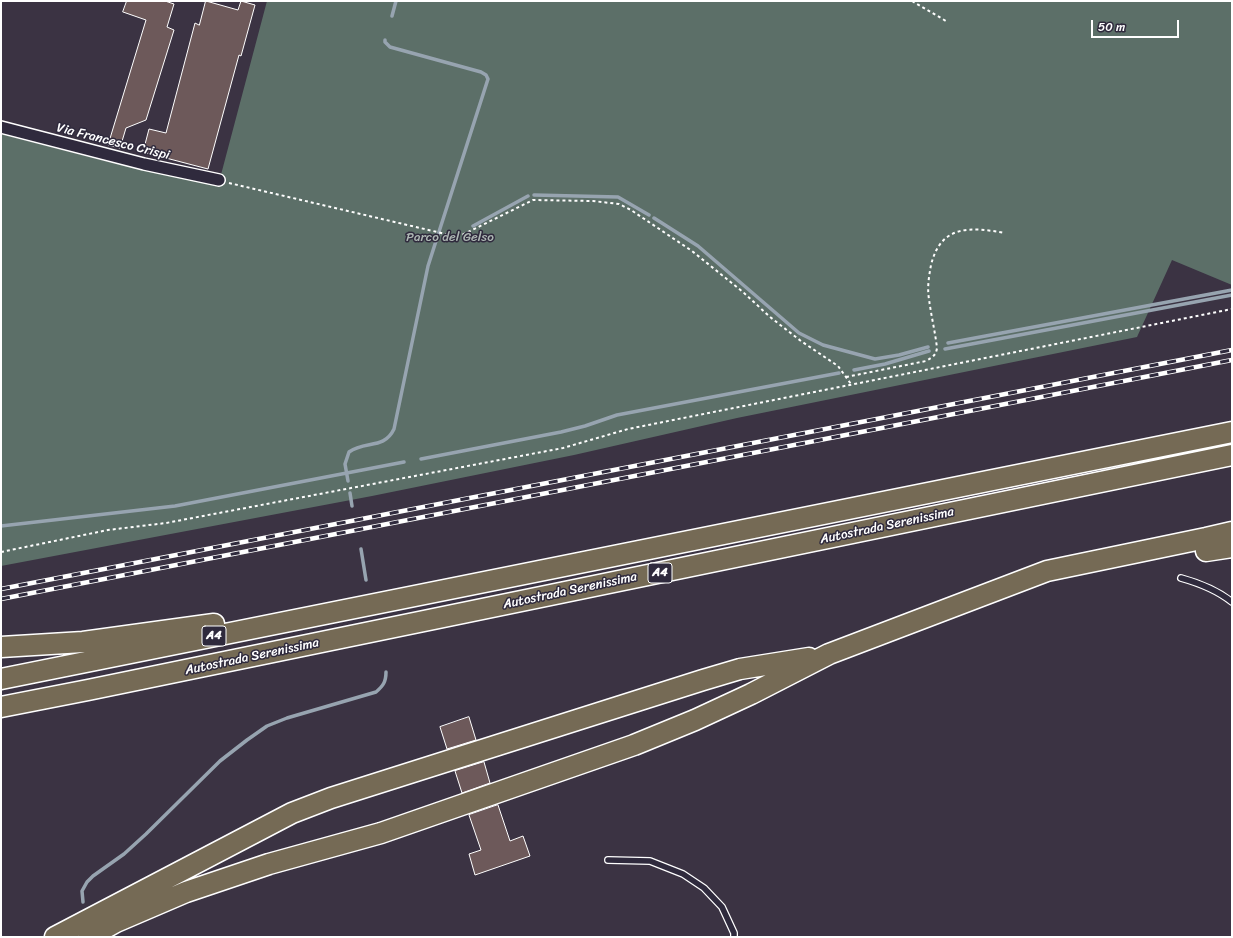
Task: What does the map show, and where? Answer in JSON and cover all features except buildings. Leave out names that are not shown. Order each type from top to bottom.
[{"type":"highway","name":"Autostrada Serenissima","points":[[1,679],[1232,432]]},
{"type":"highway","name":"Autostrada Serenissima","points":[[1,707],[1232,455]]},
{"type":"highway","points":[[89,937],[116,922],[206,884],[269,864],[381,833],[634,745],[695,720],[751,694],[829,654],[1047,571],[1232,532]]},
{"type":"highway","points":[[962,604],[1232,544]]},
{"type":"highway","points":[[1206,551],[1232,547]]},
{"type":"highway","points":[[1,647],[83,642],[428,593]]},
{"type":"highway","points":[[55,937],[182,872],[286,816],[331,798],[740,669],[829,654]]},
{"type":"highway","points":[[1,720],[88,690]]},
{"type":"street","name":"Via Francesco Crispi","points":[[1,127],[144,164],[219,180]]},
{"type":"lane","points":[[1182,578],[1210,589],[1232,602]]},
{"type":"lane","points":[[608,860],[650,862],[683,874],[704,888],[722,907],[734,933],[734,937]]},
{"type":"path","points":[[912,1],[946,21]]},
{"type":"path","points":[[219,180],[444,235],[460,236],[532,200],[593,201],[619,204],[631,210],[692,251],[795,336],[838,366],[851,384]]},
{"type":"path","points":[[846,377],[932,358],[937,348],[928,298],[928,286],[931,266],[938,247],[945,238],[955,232],[987,230],[1005,234]]},
{"type":"path","points":[[1,552],[108,530],[166,523],[563,448],[628,429],[1232,309]]},
{"type":"green space","name":"Parco del Gelso","points":[[267,1],[1232,1],[1232,285],[1172,260],[1137,337],[737,418],[574,455],[372,496],[1,566],[1,134],[113,163],[218,186]]},
{"type":"waterway","points":[[392,16],[396,1]]},
{"type":"waterway","points":[[348,481],[345,464],[349,452],[355,448],[385,440],[390,436],[394,429],[428,266],[488,79],[486,75],[481,72],[390,47],[385,40]]},
{"type":"waterway","points":[[534,195],[618,197],[649,215]]},
{"type":"waterway","points":[[473,226],[528,196]]},
{"type":"waterway","points":[[654,218],[698,246],[799,333],[823,345],[875,359],[899,355],[928,347]]},
{"type":"waterway","points":[[948,343],[1232,290]]},
{"type":"waterway","points":[[945,349],[1232,295]]},
{"type":"waterway","points":[[854,370],[885,364],[929,351]]},
{"type":"waterway","points":[[421,459],[561,432],[585,426],[617,415],[839,373]]},
{"type":"waterway","points":[[1,526],[175,506],[404,462]]},
{"type":"waterway","points":[[350,493],[352,506]]},
{"type":"waterway","points":[[361,549],[366,580]]},
{"type":"waterway","points":[[83,902],[82,891],[87,882],[93,876],[124,854],[220,761],[247,740],[267,726],[287,718],[376,692],[384,684],[386,672]]},
{"type":"railway","points":[[1,589],[1232,350]]},
{"type":"railway","points":[[1,599],[1232,360]]}]
